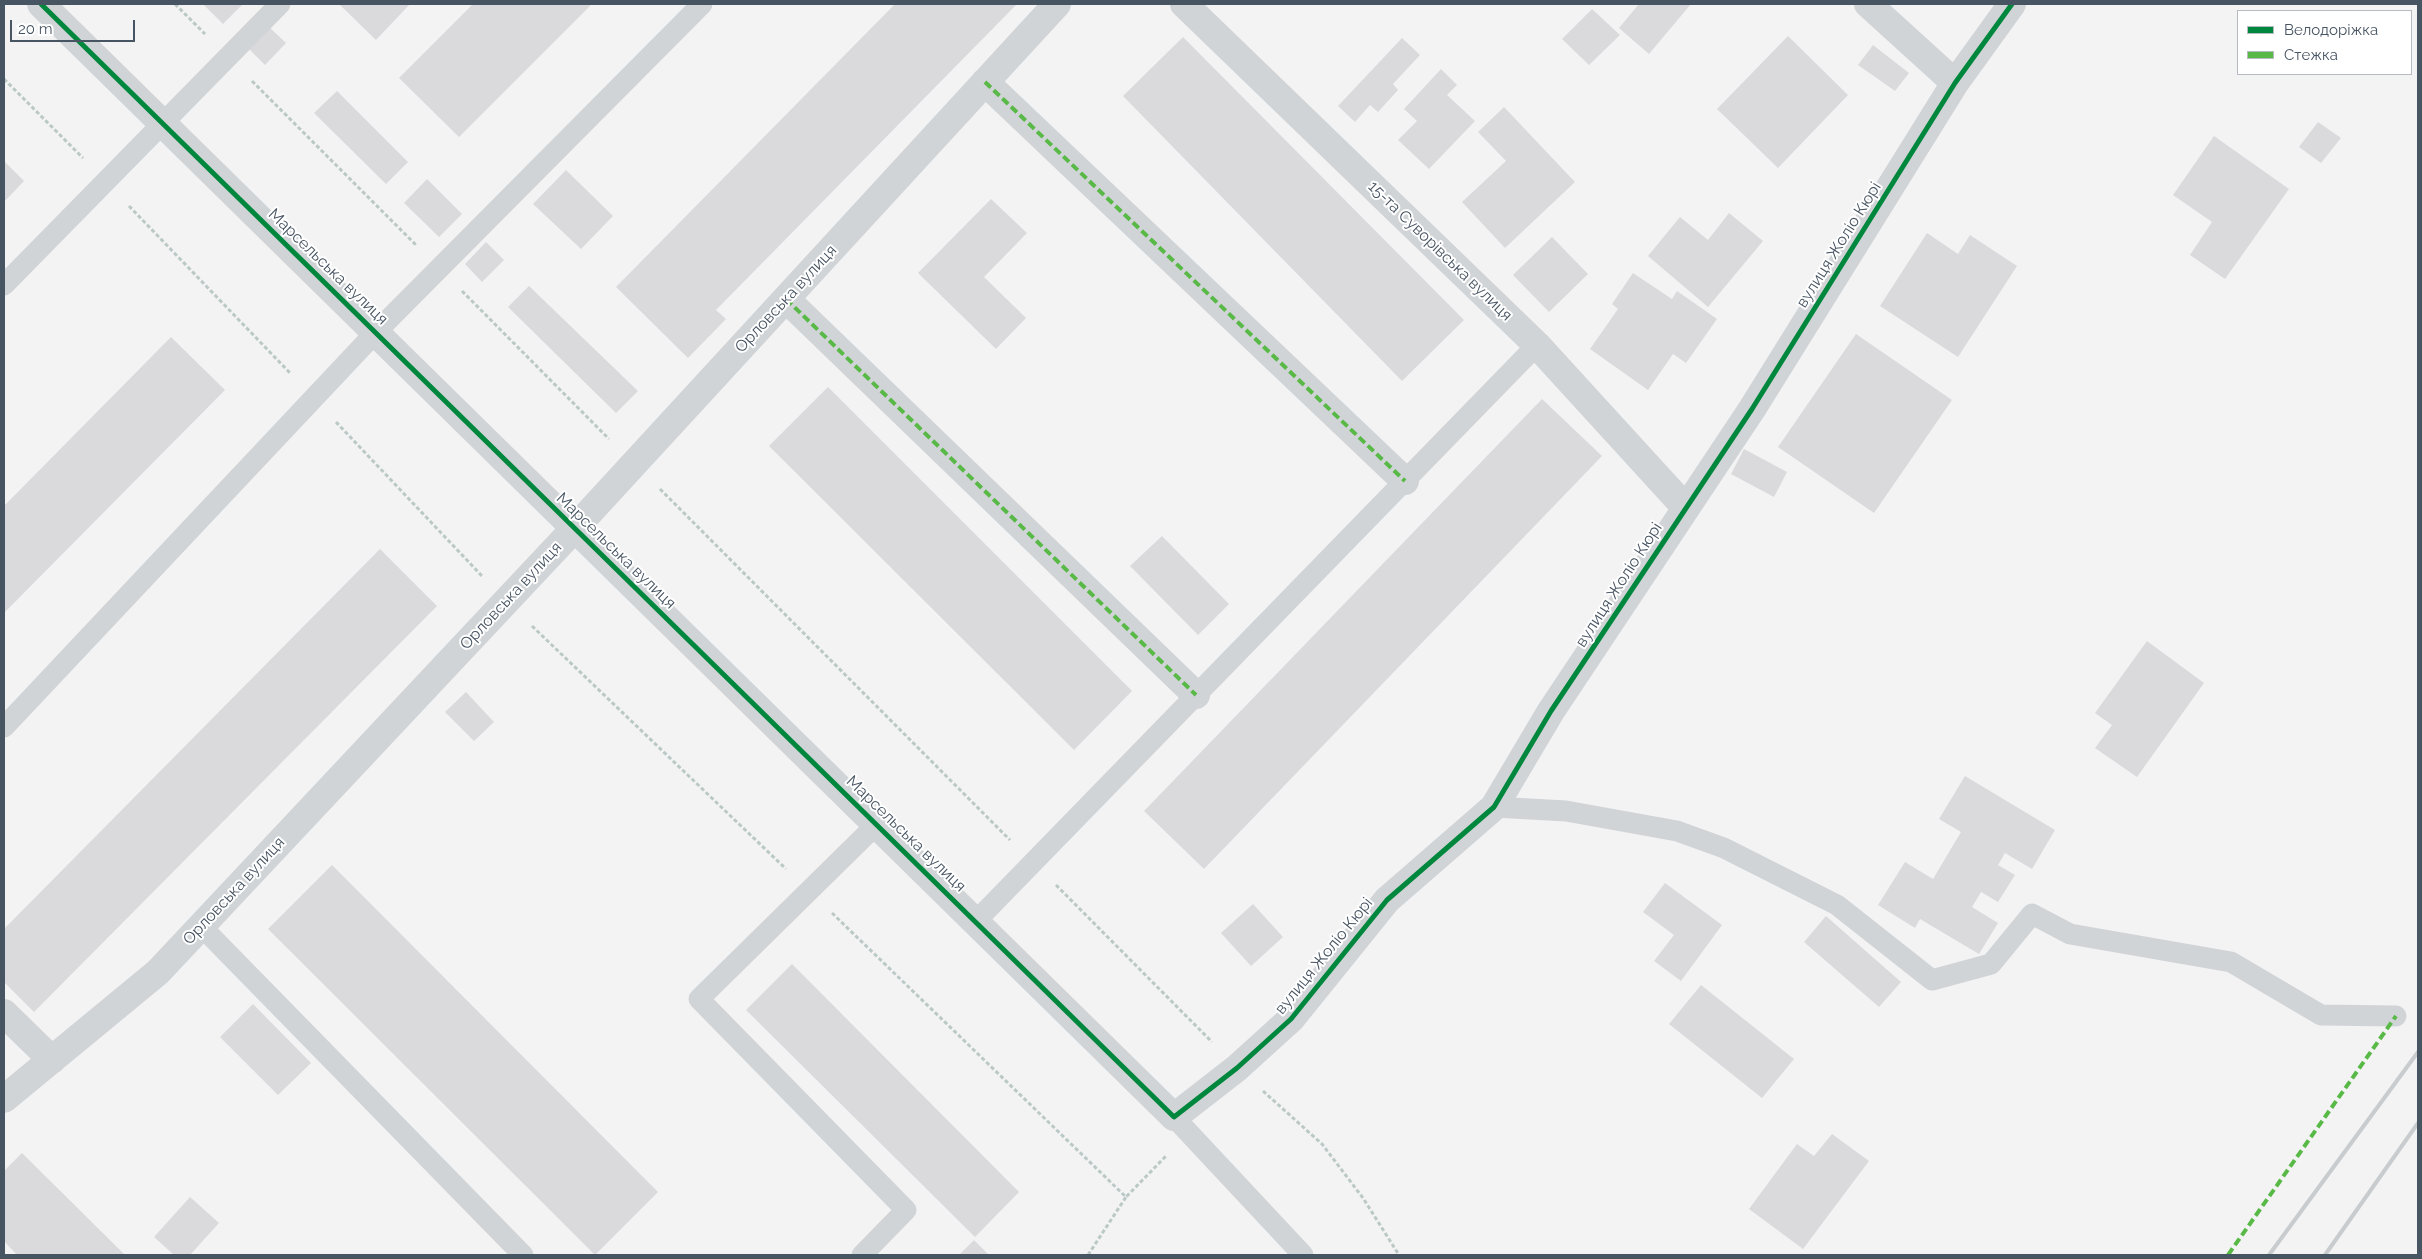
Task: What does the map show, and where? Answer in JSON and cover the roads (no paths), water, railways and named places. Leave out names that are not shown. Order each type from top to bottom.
[{"type":"street","name":"Марсельська вулиця","points":[[41,4],[977,920],[1182,1124]]},
{"type":"street","name":"Орловська вулиця","points":[[4,1099],[158,972],[575,528],[1057,4]]},
{"type":"street","name":"15-та Суворівська вулиця","points":[[1184,4],[1537,345],[1685,507]]},
{"type":"street","points":[[1868,4],[1955,83]]},
{"type":"street","name":"вулиця Жоліо Кюрі","points":[[1182,1124],[1291,1019],[1387,900],[1494,807],[1551,711],[1752,409],[1955,83],[2012,4]]},
{"type":"street","points":[[985,82],[1405,481]]},
{"type":"street","points":[[786,299],[1196,695]]},
{"type":"street","points":[[4,1012],[52,1060]]},
{"type":"lane","points":[[4,285],[280,4]]},
{"type":"lane","points":[[4,727],[376,332],[702,4]]},
{"type":"lane","points":[[977,920],[1537,345]]},
{"type":"lane","points":[[1494,807],[1566,811],[1677,831],[1724,848],[1837,905],[1932,980],[1991,964],[2032,914],[2070,934],[2231,962],[2321,1015],[2396,1016]]},
{"type":"lane","points":[[862,1255],[906,1210],[699,999],[877,824]]},
{"type":"lane","points":[[201,926],[523,1255]]},
{"type":"lane","points":[[1182,1124],[1303,1255]]},
{"type":"railway","points":[[2269,1255],[2418,1052]]},
{"type":"railway","points":[[2325,1255],[2418,1123]]}]
